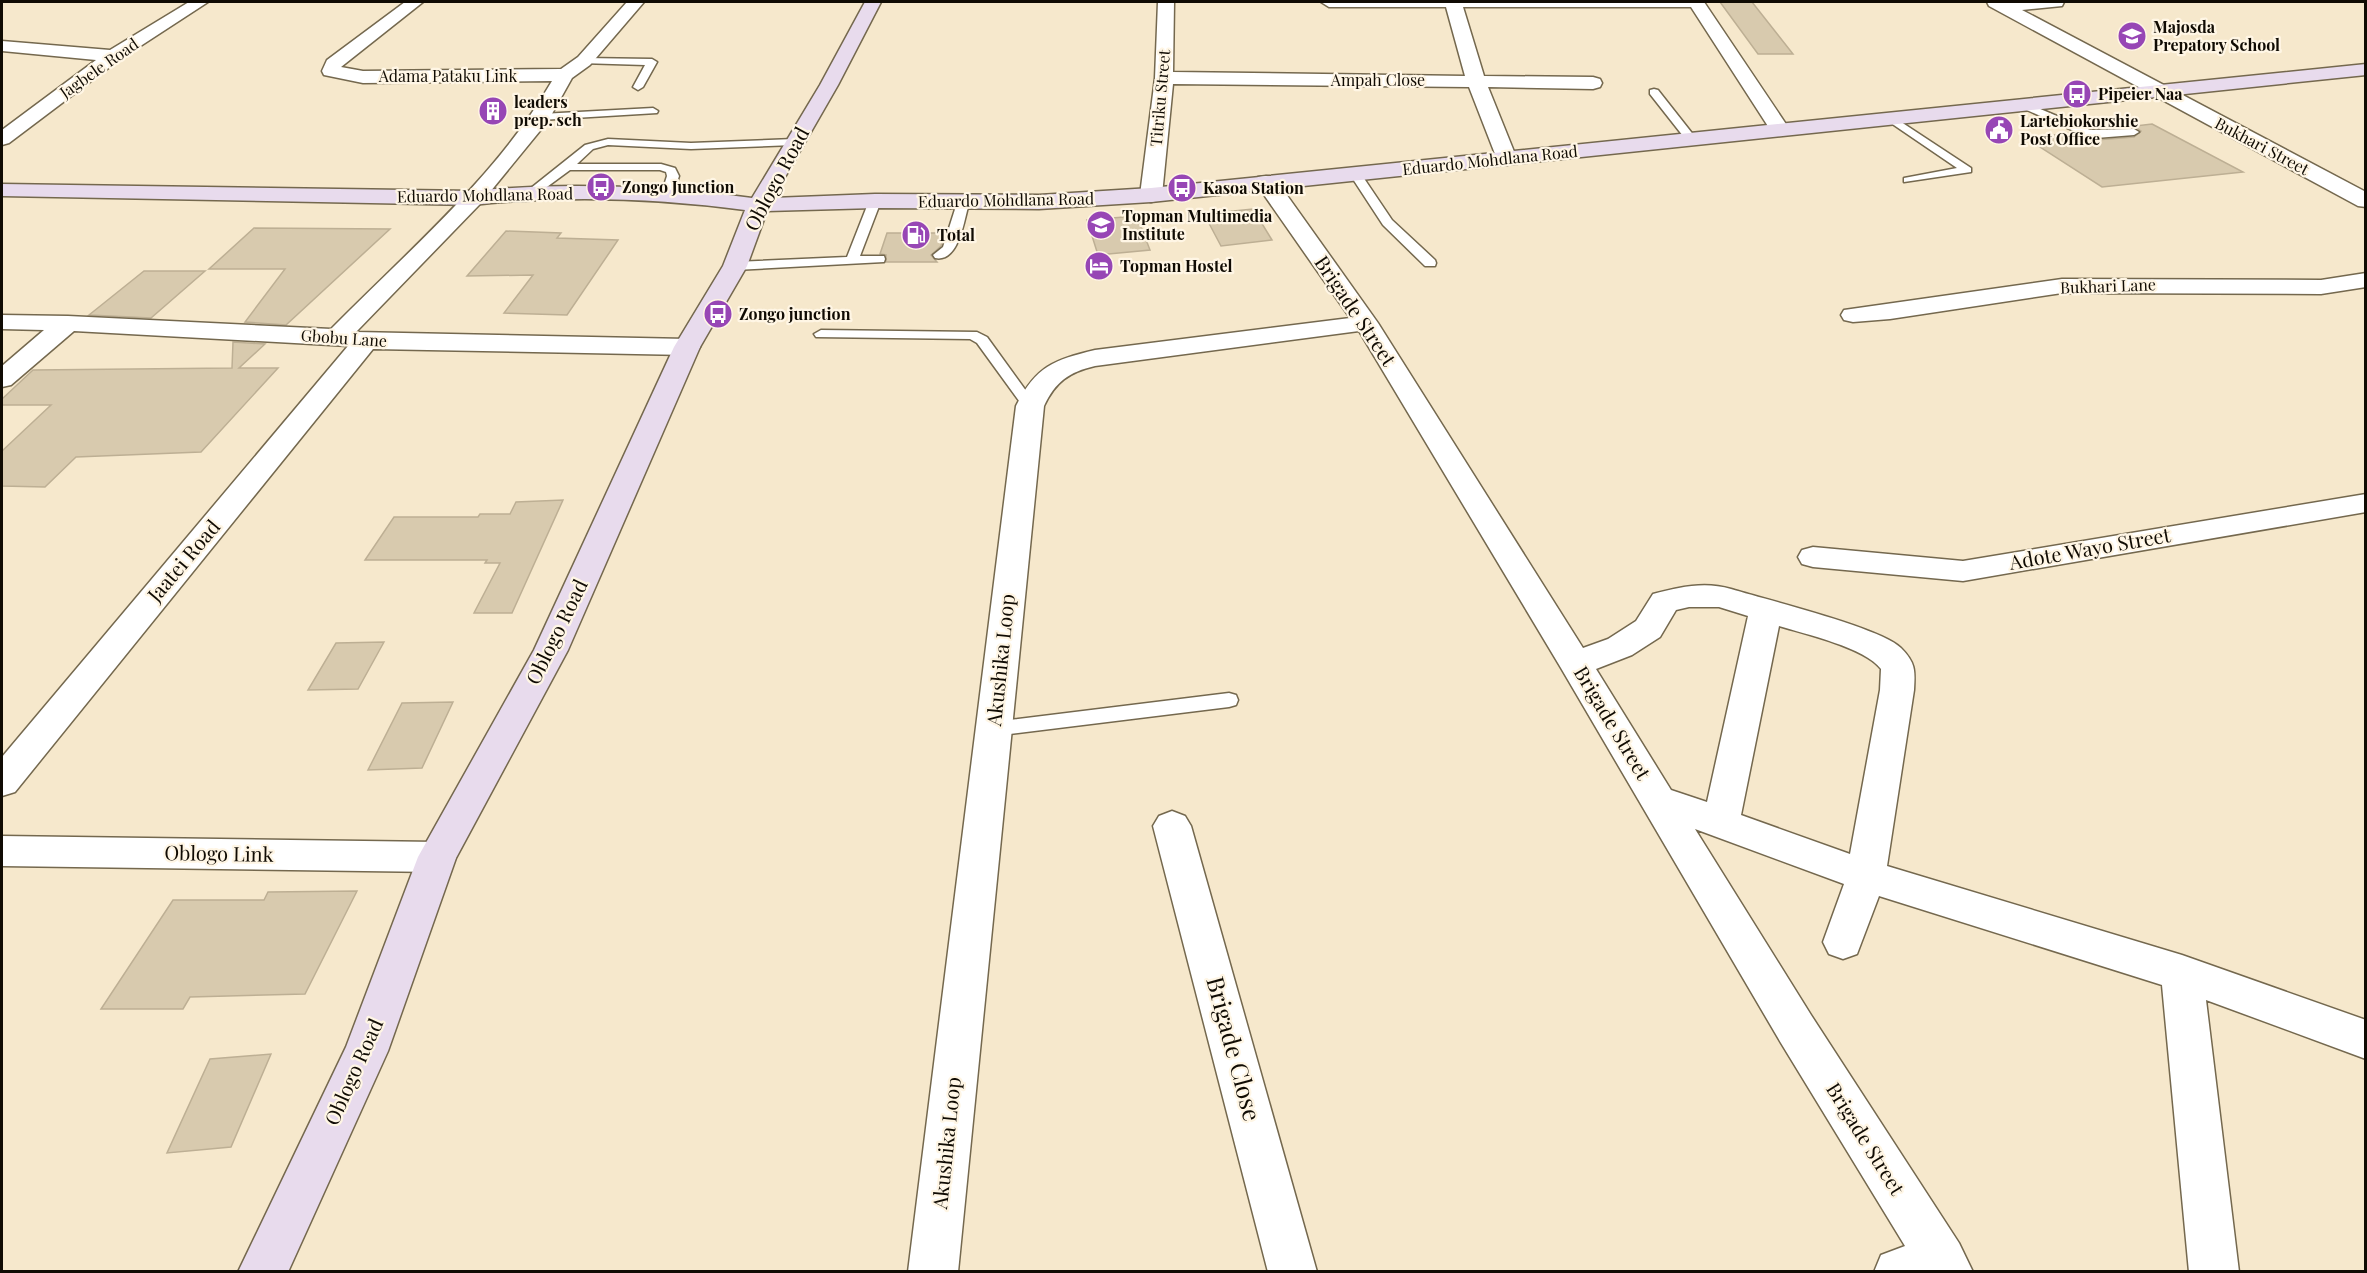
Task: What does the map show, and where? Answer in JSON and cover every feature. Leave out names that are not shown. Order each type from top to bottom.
[{"type":"main road","name":"Oblogo Road","points":[[262,1272],[366,1051],[437,857],[551,650],[687,347],[735,266],[758,205],[829,85],[873,2]]},
{"type":"main road","name":"Eduardo Mohdlana Road","points":[[2,190],[473,198],[532,192],[667,195],[758,205],[876,201],[1039,202],[1151,195],[2366,69]]},
{"type":"street","name":"Jagbele Road","points":[[2,139],[113,56],[200,2]]},
{"type":"street","name":"Adama Pataku Link","points":[[415,2],[333,64],[331,71],[363,77],[565,75]]},
{"type":"street","points":[[565,75],[584,61],[636,2]]},
{"type":"street","name":"Titriku Street","points":[[1151,195],[1164,78],[1166,2]]},
{"type":"street","points":[[1329,2],[1696,2],[1780,130]]},
{"type":"street","points":[[1999,4],[2056,2]]},
{"type":"street","points":[[1453,3],[1476,81],[1507,159]]},
{"type":"street","name":"Bukhari Street","points":[[1999,4],[2366,201]]},
{"type":"street","points":[[2,46],[113,56]]},
{"type":"street","name":"Jaatei Road","points":[[2,782],[351,339],[541,117],[565,75]]},
{"type":"street","name":"Ampah Close","points":[[1164,78],[1593,83]]},
{"type":"street","name":"Brigade Street","points":[[1266,182],[1366,323],[1576,664],[1796,1029],[1929,1268]]},
{"type":"street","name":"Bukhari Lane","points":[[1853,315],[1890,312],[2062,286],[2321,287],[2366,280]]},
{"type":"street","name":"Gbobu Lane","points":[[2,322],[68,323],[351,339],[687,347]]},
{"type":"street","points":[[2,379],[68,323]]},
{"type":"street","name":"Akushika Loop","points":[[933,1272],[1030,406],[1038,386],[1050,374],[1068,365],[1095,358],[1366,323]]},
{"type":"street","name":"Adote Wayo Street","points":[[1814,557],[1963,571],[2366,502]]},
{"type":"street","points":[[1576,664],[1620,647],[1648,628],[1664,602],[1689,596],[1720,596],[1852,637],[1888,654],[1899,667],[1866,876],[1843,942]]},
{"type":"street","points":[[1720,822],[1767,610]]},
{"type":"street","points":[[1659,800],[1866,876],[2182,973],[2366,1041]]},
{"type":"street","name":"Brigade Close","points":[[1172,826],[1293,1272]]},
{"type":"street","name":"Oblogo Link","points":[[2,851],[437,857]]},
{"type":"street","points":[[2182,973],[2214,1272]]},
{"type":"lane","points":[[584,61],[652,62],[638,87]]},
{"type":"lane","points":[[1654,92],[1691,140]]},
{"type":"lane","points":[[2024,105],[2075,129],[2096,135],[2134,132]]},
{"type":"lane","points":[[541,117],[653,111]]},
{"type":"lane","points":[[1892,119],[1967,168],[1965,171],[1908,180]]},
{"type":"lane","points":[[532,192],[567,167],[589,147],[598,144],[691,146],[794,142]]},
{"type":"lane","points":[[671,170],[691,146]]},
{"type":"lane","points":[[567,167],[597,165],[661,167],[671,170]]},
{"type":"lane","points":[[667,195],[673,176],[671,170]]},
{"type":"lane","points":[[1355,173],[1387,222],[1430,263]]},
{"type":"lane","points":[[852,261],[876,201]]},
{"type":"lane","points":[[939,255],[949,249],[963,202]]},
{"type":"lane","points":[[735,266],[879,259]]},
{"type":"lane","points":[[821,334],[972,335],[982,340],[1030,406]]},
{"type":"lane","points":[[993,729],[1229,700]]},
{"type":"building","points":[[1720,2],[1752,2],[1793,54],[1758,54]]},
{"type":"building","points":[[2152,124],[2243,172],[2102,187],[2026,138],[2073,133],[2096,140],[2134,137],[2141,131],[2135,127],[2127,127]]},
{"type":"building","points":[[1253,209],[1272,240],[1221,246],[1204,214]]},
{"type":"building","points":[[1137,216],[1150,250],[1098,255],[1087,220]]},
{"type":"building","points":[[254,228],[390,229],[286,325],[245,322],[285,269],[209,269]]},
{"type":"building","points":[[506,231],[561,233],[557,238],[618,240],[567,315],[504,313],[533,275],[467,276]]},
{"type":"building","points":[[887,233],[945,233],[941,246],[931,255],[937,262],[886,262],[886,255],[880,254]]},
{"type":"building","points":[[144,271],[205,271],[151,318],[89,315]]},
{"type":"building","points":[[233,342],[265,344],[239,368],[278,368],[201,452],[76,457],[45,487],[2,486],[2,451],[51,405],[2,405],[2,399],[33,370],[232,368]]},
{"type":"building","points":[[563,500],[512,613],[474,613],[500,563],[485,563],[487,560],[365,560],[394,517],[478,517],[480,514],[510,514],[516,502]]},
{"type":"building","points":[[384,642],[358,689],[308,690],[336,643]]},
{"type":"building","points":[[453,702],[422,768],[368,770],[402,703]]},
{"type":"building","points":[[357,891],[305,994],[190,997],[183,1009],[101,1009],[173,900],[264,900],[268,892]]},
{"type":"building","points":[[271,1054],[231,1147],[167,1153],[210,1059]]},
{"type":"place","name":"Majosda Prepatory School","points":[[2132,36]]},
{"type":"place","name":"Pipeier Naa","points":[[2077,94]]},
{"type":"place","name":"leaders prep. sch","points":[[493,111]]},
{"type":"place","name":"Lartebiokorshie Post Office","points":[[1999,130]]},
{"type":"place","name":"Zongo Junction","points":[[601,187]]},
{"type":"place","name":"Kasoa Station","points":[[1182,188]]},
{"type":"place","name":"Topman Multimedia Institute","points":[[1101,225]]},
{"type":"place","name":"Total","points":[[916,235]]},
{"type":"place","name":"Topman Hostel","points":[[1099,266]]},
{"type":"place","name":"Zongo junction","points":[[718,314]]}]
